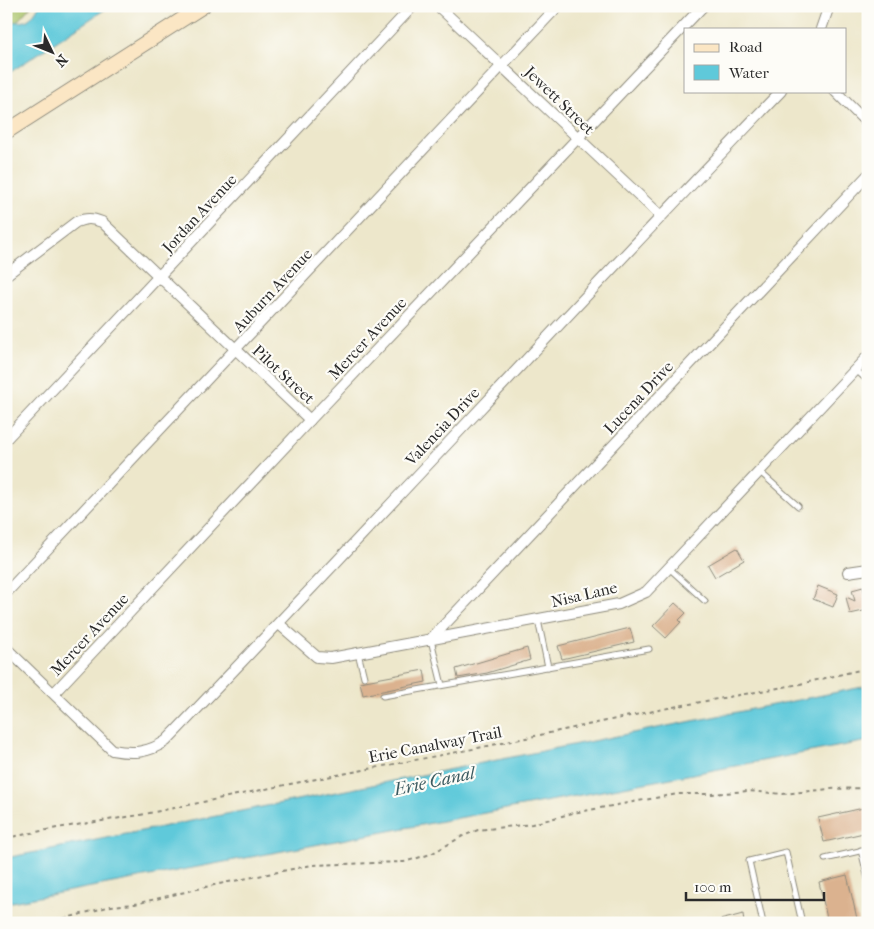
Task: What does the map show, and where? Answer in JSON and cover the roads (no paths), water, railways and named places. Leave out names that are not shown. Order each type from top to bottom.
[{"type":"street","points":[[6,132],[204,6]]},
{"type":"street","name":"Jordan Avenue","points":[[6,439],[413,6]]},
{"type":"street","name":"Jewett Street","points":[[438,6],[661,216]]},
{"type":"street","name":"Auburn Avenue","points":[[6,593],[558,6]]},
{"type":"street","name":"Mercer Avenue","points":[[54,693],[703,6]]},
{"type":"street","points":[[821,28],[829,6]]},
{"type":"street","name":"Valencia Drive","points":[[54,693],[112,750],[142,752],[156,748],[166,741],[279,624],[661,216],[780,92]]},
{"type":"street","points":[[836,92],[868,124]]},
{"type":"street","name":"Lucena Drive","points":[[431,640],[868,175]]},
{"type":"street","name":"Pilot Street","points":[[6,275],[68,228],[84,218],[94,218],[102,222],[310,420]]},
{"type":"street","name":"Nisa Lane","points":[[279,624],[317,657],[331,658],[618,604],[646,592],[868,356]]},
{"type":"street","points":[[848,572],[868,568]]},
{"type":"street","points":[[6,648],[54,693]]},
{"type":"lane","points":[[855,369],[868,381]]},
{"type":"lane","points":[[760,472],[798,506]]},
{"type":"lane","points":[[669,568],[705,601]]},
{"type":"lane","points":[[538,620],[548,667]]},
{"type":"lane","points":[[431,640],[442,686]]},
{"type":"lane","points":[[383,696],[649,649]]},
{"type":"lane","points":[[358,653],[364,677]]},
{"type":"lane","points":[[825,858],[868,849]]},
{"type":"lane","points":[[861,850],[868,879]]},
{"type":"lane","points":[[763,923],[749,861],[786,852],[802,923]]},
{"type":"water","points":[[39,6],[110,6],[6,75],[6,21],[26,21]]},
{"type":"water","name":"Erie Canal","points":[[868,686],[868,741],[6,903],[6,858]]}]
